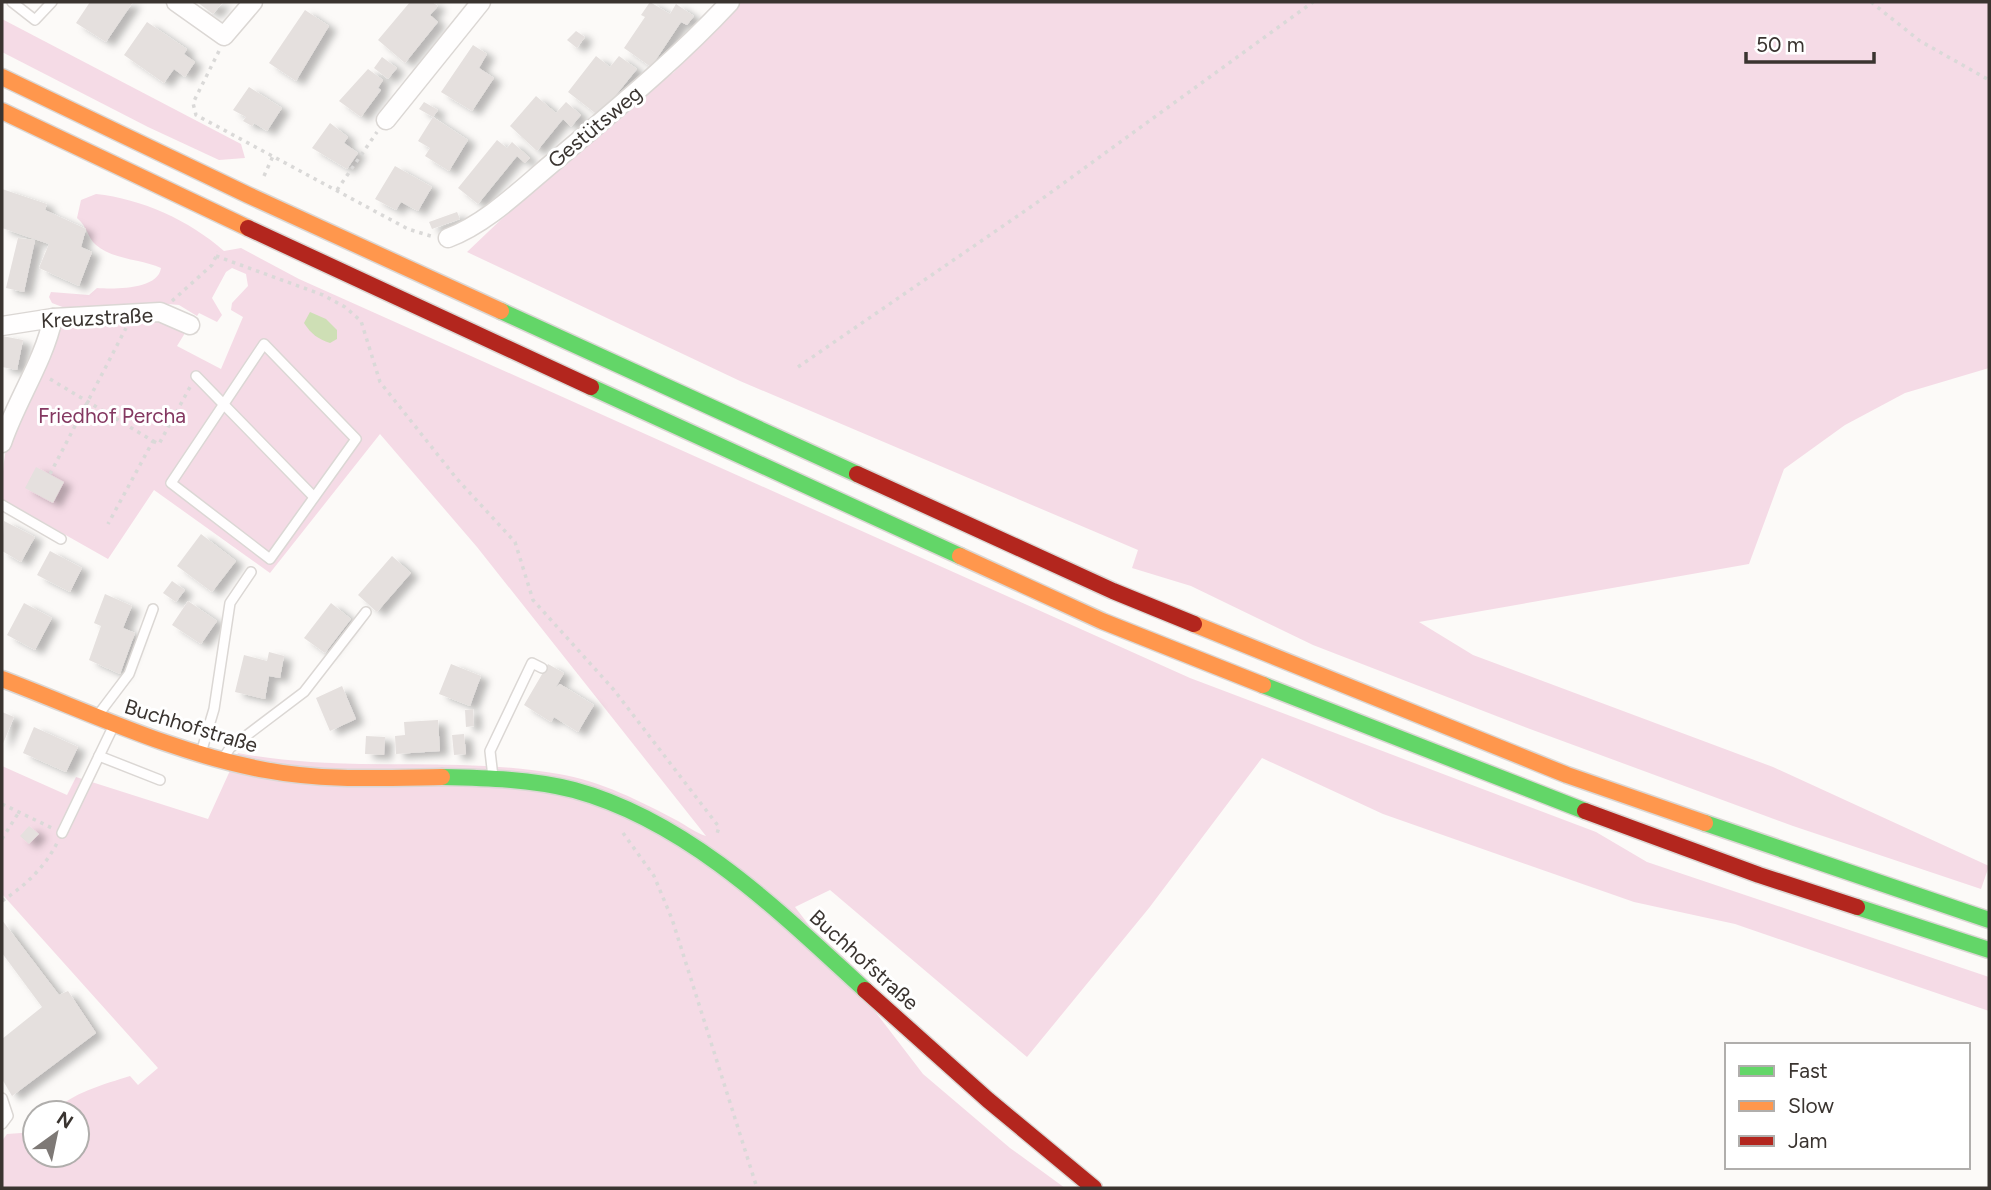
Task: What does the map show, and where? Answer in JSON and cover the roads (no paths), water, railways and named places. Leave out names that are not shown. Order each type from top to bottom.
[{"type":"main road","points":[[2,77],[248,195],[1113,591],[1567,775],[1989,920]]},
{"type":"main road","points":[[2,111],[332,268],[1102,621],[1571,806],[1759,875],[1989,950]]},
{"type":"main road","name":"Buchhofstraße","points":[[2,679],[114,725],[200,755],[270,772],[332,778],[521,780],[614,804],[663,828],[753,888],[1004,1116],[1094,1188]]},
{"type":"street","points":[[176,2],[224,36],[253,2]]},
{"type":"street","points":[[386,120],[481,2]]},
{"type":"street","name":"Gestütsweg","points":[[448,238],[465,232],[520,190],[685,51],[730,2]]},
{"type":"street","name":"Kreuzstraße","points":[[2,326],[53,318],[160,312],[190,326]]},
{"type":"street","points":[[2,443],[14,408],[49,336],[53,318]]},
{"type":"lane","points":[[12,2],[35,20],[52,2]]},
{"type":"lane","points":[[264,344],[356,439],[270,559],[171,483],[222,403],[264,344]]},
{"type":"lane","points":[[196,376],[314,497]]},
{"type":"lane","points":[[2,505],[61,539]]},
{"type":"lane","points":[[200,755],[214,709],[230,603],[251,572]]},
{"type":"lane","points":[[96,718],[129,674],[153,609]]},
{"type":"lane","points":[[222,762],[230,748],[304,692],[366,612]]},
{"type":"lane","points":[[493,779],[490,751],[532,663],[542,668]]},
{"type":"lane","points":[[62,832],[114,725]]},
{"type":"lane","points":[[99,756],[160,780]]},
{"type":"lane","points":[[2,1098],[8,1116],[2,1124]]},
{"type":"park label","name":"Friedhof Percha","points":[[112,416]]}]
